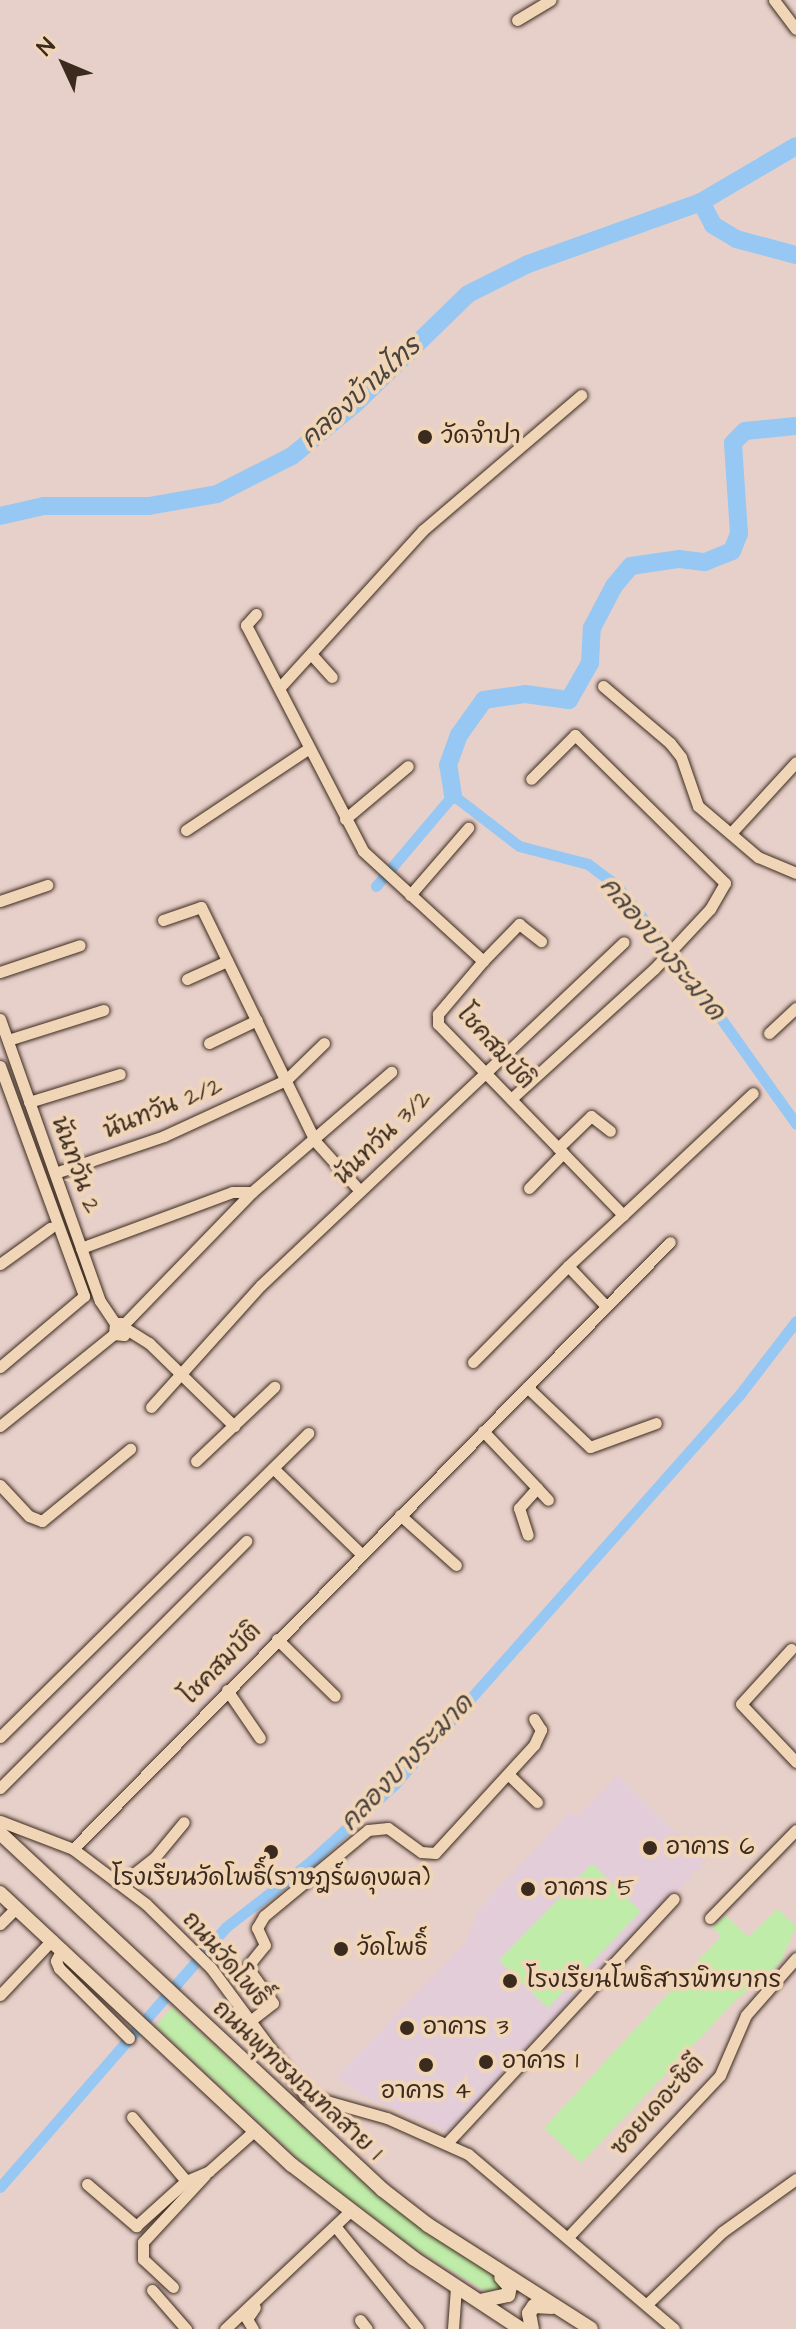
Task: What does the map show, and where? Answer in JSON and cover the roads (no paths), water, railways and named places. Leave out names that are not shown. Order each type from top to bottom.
[{"type":"main road","name":"ถนนพุทธมณฑลสาย 1","points":[[0,1833],[291,2109],[383,2190],[493,2268],[591,2329]]},
{"type":"main road","points":[[0,1893],[254,2131],[350,2211],[521,2329]]},
{"type":"main road","points":[[477,2301],[508,2295],[510,2287],[493,2268]]},
{"type":"main road","points":[[532,2329],[529,2313],[534,2306],[556,2307]]},
{"type":"street","points":[[517,20],[550,0]]},
{"type":"street","points":[[774,0],[796,29]]},
{"type":"street","points":[[281,686],[423,530],[581,395]]},
{"type":"street","points":[[256,614],[246,625],[281,686],[282,699],[363,851],[483,961],[519,924],[541,941]]},
{"type":"street","points":[[311,654],[332,677]]},
{"type":"street","points":[[603,686],[670,743],[681,757],[698,806],[766,862],[796,873]]},
{"type":"street","points":[[511,1099],[655,968],[722,892],[725,883],[575,735],[531,779]]},
{"type":"street","points":[[186,830],[308,749]]},
{"type":"street","points":[[731,833],[796,762]]},
{"type":"street","points":[[345,819],[408,766]]},
{"type":"street","points":[[410,895],[468,828]]},
{"type":"street","points":[[0,901],[47,885]]},
{"type":"street","points":[[163,920],[199,905],[315,1141],[360,1191]]},
{"type":"street","name":"นันทวัน 3/2","points":[[151,1407],[237,1309],[624,942]]},
{"type":"street","points":[[0,972],[80,945]]},
{"type":"street","points":[[187,979],[227,961]]},
{"type":"street","name":"โชคสมบัติ","points":[[483,961],[436,1016],[623,1215]]},
{"type":"street","points":[[769,1033],[796,1008]]},
{"type":"street","points":[[8,1040],[103,1010]]},
{"type":"street","name":"นันทวัน 2","points":[[0,1019],[81,1248],[120,1328]]},
{"type":"street","points":[[209,1043],[257,1020]]},
{"type":"street","name":"นันทวัน 2/2","points":[[55,1173],[164,1136],[286,1080],[324,1043]]},
{"type":"street","points":[[0,1066],[2,1081],[84,1296],[0,1367]]},
{"type":"street","points":[[0,1426],[120,1328],[252,1192],[315,1141],[391,1072]]},
{"type":"street","points":[[29,1102],[120,1074]]},
{"type":"street","points":[[473,1362],[568,1266],[753,1093]]},
{"type":"street","points":[[529,1188],[591,1116],[610,1131]]},
{"type":"street","points":[[81,1248],[232,1192],[252,1192]]},
{"type":"street","points":[[0,1264],[50,1228]]},
{"type":"street","name":"โชคสมบัติ","points":[[73,1849],[670,1242]]},
{"type":"street","points":[[568,1266],[605,1305]]},
{"type":"street","points":[[120,1328],[181,1373],[234,1426]]},
{"type":"street","points":[[196,1461],[274,1387]]},
{"type":"street","points":[[527,1387],[590,1447],[656,1423]]},
{"type":"street","points":[[483,1431],[548,1500]]},
{"type":"street","points":[[0,1737],[308,1433]]},
{"type":"street","points":[[0,1485],[29,1516],[42,1521],[130,1449]]},
{"type":"street","points":[[273,1468],[361,1554]]},
{"type":"street","points":[[528,1535],[519,1508],[537,1488]]},
{"type":"street","points":[[400,1515],[456,1565]]},
{"type":"street","points":[[0,1788],[246,1541]]},
{"type":"street","points":[[277,1639],[335,1696]]},
{"type":"street","points":[[791,1649],[741,1704],[794,1756]]},
{"type":"street","points":[[227,1690],[260,1738]]},
{"type":"street","points":[[250,2021],[273,2003],[247,1967],[265,1945],[257,1928],[264,1916],[368,1830],[388,1828],[421,1852],[435,1853],[509,1775],[541,1735],[534,1719]]},
{"type":"street","points":[[509,1775],[537,1802]]},
{"type":"street","name":"ถนนวัดโพธิ์","points":[[0,1821],[73,1849],[122,1883],[211,1968],[305,2095]]},
{"type":"street","points":[[122,1883],[155,1857],[184,1822]]},
{"type":"street","points":[[710,1918],[796,1830]]},
{"type":"street","points":[[447,2143],[674,1899]]},
{"type":"street","points":[[0,1924],[16,1908]]},
{"type":"street","points":[[0,1995],[57,1945]]},
{"type":"street","points":[[57,1945],[59,1968],[129,2038]]},
{"type":"street","name":"ซอยเดอะซิตี","points":[[569,2236],[720,2075],[746,2015],[796,1958]]},
{"type":"street","points":[[291,2109],[305,2095],[387,2118],[447,2143],[510,2184],[674,2329]]},
{"type":"street","points":[[132,2117],[186,2181]]},
{"type":"street","points":[[173,2287],[143,2259],[143,2242],[209,2171],[254,2131]]},
{"type":"street","points":[[87,2184],[136,2226],[186,2181],[209,2171]]},
{"type":"street","points":[[647,2304],[730,2225],[796,2179]]},
{"type":"street","points":[[225,2329],[350,2211]]},
{"type":"street","points":[[335,2226],[418,2329]]},
{"type":"street","points":[[453,2329],[456,2287]]},
{"type":"street","points":[[152,2290],[186,2329]]},
{"type":"street","points":[[253,2329],[249,2314],[264,2298]]},
{"type":"waterway","name":"คลองบ้านไทร","points":[[0,516],[44,506],[149,506],[217,494],[292,456],[356,403],[468,294],[528,264],[701,202],[796,146]]},
{"type":"waterway","name":"คลองบางระมาด","points":[[701,202],[713,225],[736,239],[796,255]]},
{"type":"waterway","name":"คลองบางระมาด","points":[[453,795],[448,765],[459,735],[484,700],[525,694],[569,700],[590,663],[592,628],[614,586],[631,566],[679,559],[705,562],[732,551],[739,534],[733,443],[745,431],[796,426]]},
{"type":"waterway","name":"คลองบางระมาด","points":[[376,886],[453,795],[519,846],[588,864],[617,886],[702,992],[796,1124]]},
{"type":"waterway","name":"คลองบางระมาด","points":[[0,2187],[226,1927],[311,1861],[394,1785],[740,1394],[796,1321]]},
{"type":"place","name":"วัดจำปา","points":[[425,437]]},
{"type":"place","name":"อาคาร 6","points":[[650,1848]]},
{"type":"place","name":"โรงเรียนวัดโพธิ์(ราษฎร์ผดุงผล)","points":[[271,1852]]},
{"type":"place","name":"อาคาร 5","points":[[528,1889]]},
{"type":"place","name":"วัดโพธิ์","points":[[341,1949]]},
{"type":"place","name":"โรงเรียนโพธิสารพิทยากร","points":[[510,1981]]},
{"type":"place","name":"อาคาร 3","points":[[407,2028]]},
{"type":"place","name":"อาคาร 1","points":[[486,2062]]},
{"type":"place","name":"อาคาร 4","points":[[426,2065]]}]
